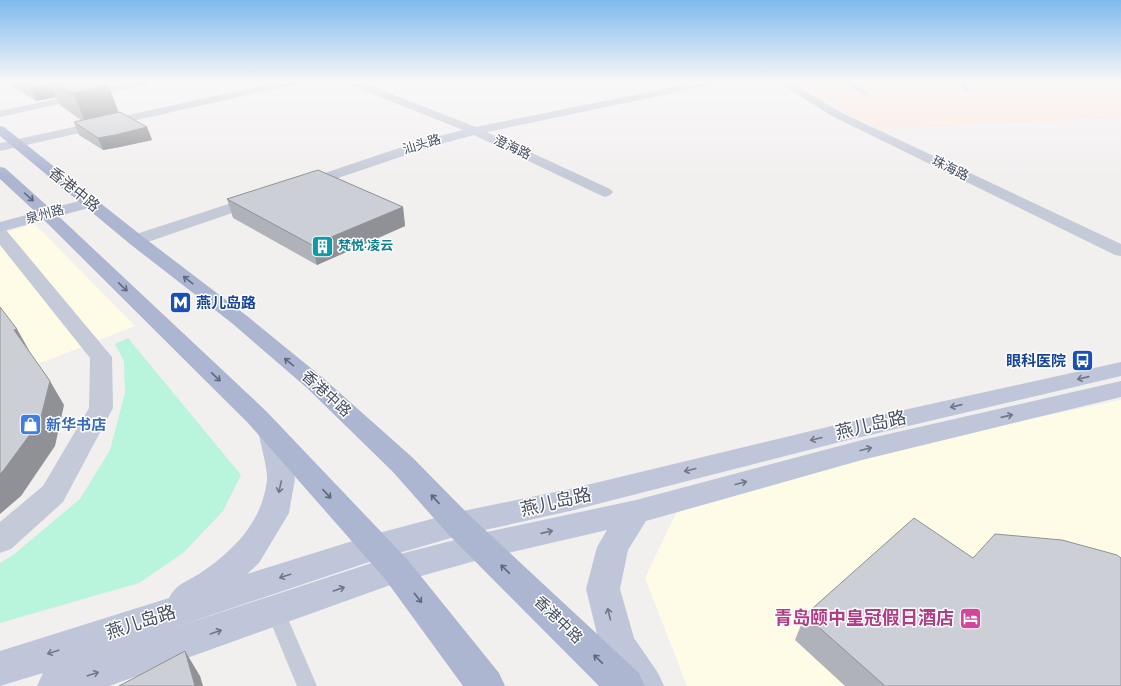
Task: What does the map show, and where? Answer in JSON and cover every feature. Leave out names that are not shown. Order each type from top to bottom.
[{"type":"main road","name":"香港中路","points":[[5,140],[90,202],[136,240],[240,320],[315,383],[403,465],[470,535],[626,686]]},
{"type":"main road","points":[[0,171],[48,214],[257,417],[386,558],[486,686]]},
{"type":"main road","name":"泉州路","points":[[0,227],[90,202]]},
{"type":"main road","name":"燕儿岛路","points":[[0,669],[157,618],[470,535],[570,500],[840,433],[1121,369]]},
{"type":"main road","name":"燕儿岛路","points":[[470,535],[636,512],[862,450],[1121,389]]},
{"type":"main road","points":[[157,618],[211,584],[248,554],[274,513],[281,479],[272,435]]},
{"type":"main road","points":[[636,512],[613,547],[603,589],[618,646],[645,686]]},
{"type":"main road","name":"燕儿岛路","points":[[56,686],[275,611],[386,558]]},
{"type":"street","points":[[5,140],[138,113]]},
{"type":"street","name":"澄海路","points":[[429,113],[474,131],[605,192]]},
{"type":"street","name":"汕头路","points":[[294,188],[428,142],[561,113]]},
{"type":"street","name":"珠海路","points":[[834,113],[1121,251]]},
{"type":"street","points":[[136,240],[271,195]]},
{"type":"street","points":[[0,234],[101,357],[101,408],[54,494],[0,540]]},
{"type":"lane","points":[[275,611],[307,686]]},
{"type":"shaded area","points":[[849,113],[1121,113],[1121,118],[878,129]]},
{"type":"shaded area","points":[[35,224],[135,326],[0,379],[0,234]]},
{"type":"shaded area","points":[[1121,400],[1121,686],[687,686],[645,578],[677,511],[893,447]]},
{"type":"green space","points":[[128,338],[241,475],[223,511],[183,553],[139,583],[0,623],[0,563],[13,555],[80,499],[110,450],[125,393],[124,361],[115,344]]},
{"type":"building","points":[[122,113],[147,127],[98,138],[74,122]]},
{"type":"building","points":[[318,170],[403,207],[312,245],[227,199]]},
{"type":"building","points":[[0,307],[17,329],[14,330],[50,381],[40,421],[0,474]]},
{"type":"building","name":"青岛颐中皇冠假日酒店","points":[[914,518],[973,558],[995,534],[1062,540],[1117,555],[1121,558],[1121,686],[884,686],[805,615]]},
{"type":"building","points":[[185,651],[195,686],[119,686]]},
{"type":"place","name":"梵悦·凌云","points":[[322,246]]},
{"type":"place","name":"燕儿岛路","points":[[181,303]]},
{"type":"place","name":"眼科医院","points":[[1082,361]]},
{"type":"place","name":"新华书店","points":[[30,425]]},
{"type":"place","name":"青岛颐中皇冠假日酒店","points":[[970,619]]}]
